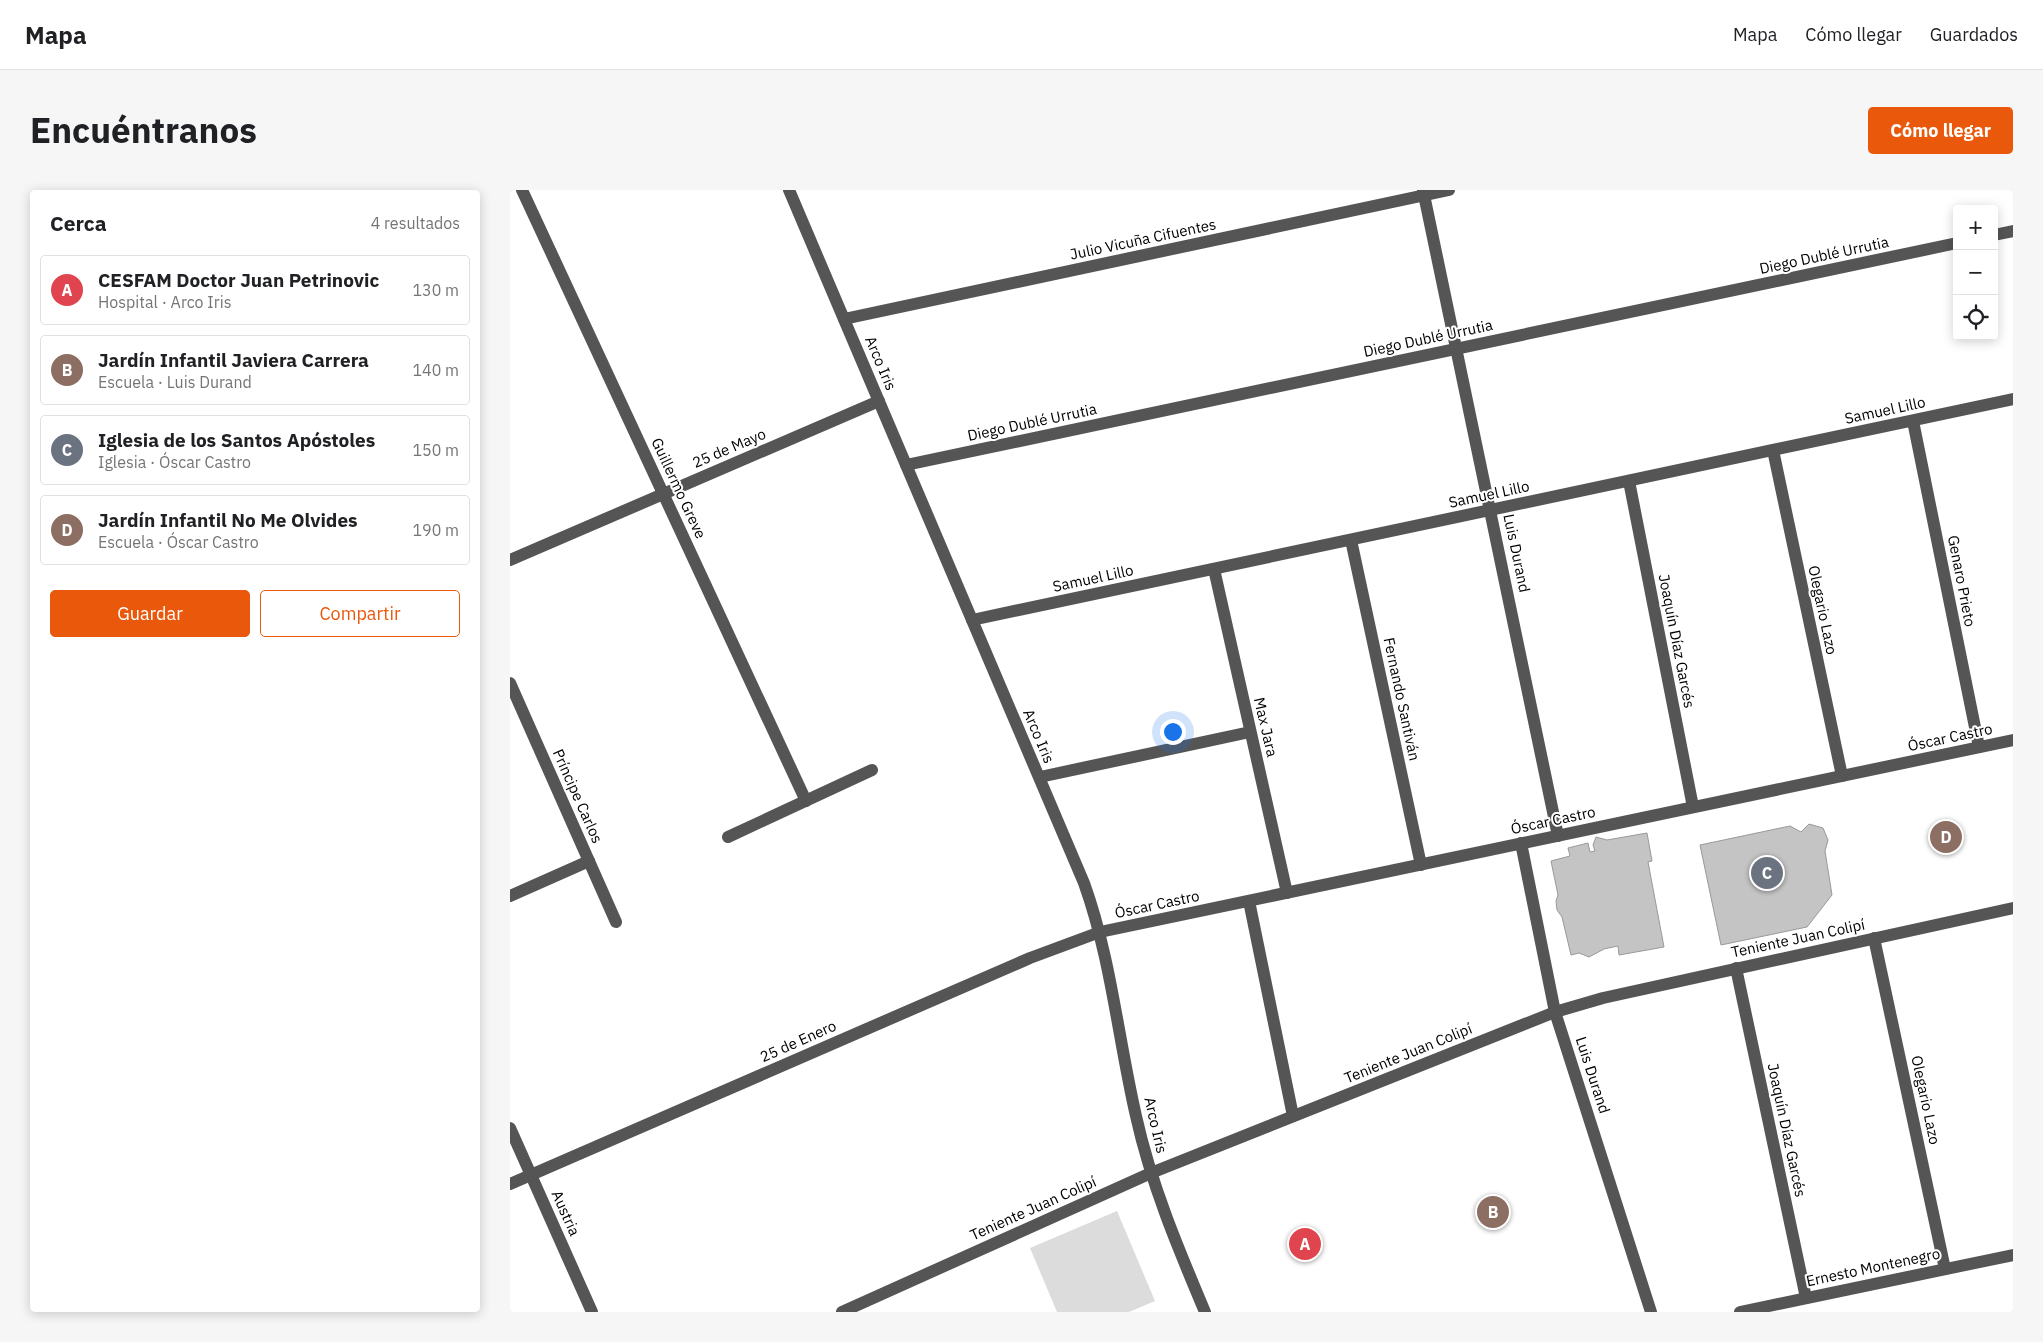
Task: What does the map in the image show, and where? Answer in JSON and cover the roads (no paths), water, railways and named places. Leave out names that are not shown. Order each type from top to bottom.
[{"type":"street","name":"Guillermo Greve","points":[[522,190],[806,800]]},
{"type":"street","name":"Arco Iris","points":[[790,190],[1084,883],[1100,932],[1136,1116],[1151,1173],[1205,1312]]},
{"type":"street","name":"Julio Vicuña Cifuentes","points":[[844,319],[1423,193],[1449,190]]},
{"type":"street","name":"Luis Durand","points":[[1423,193],[1558,836]]},
{"type":"street","points":[[1998,234],[2013,231]]},
{"type":"street","name":"Diego Dublé Urrutia","points":[[906,465],[1953,244]]},
{"type":"street","name":"Samuel Lillo","points":[[972,620],[2013,399]]},
{"type":"street","name":"25 de Mayo","points":[[510,560],[879,401]]},
{"type":"street","name":"Genaro Prieto","points":[[1913,421],[1979,747]]},
{"type":"street","name":"Olegario Lazo","points":[[1773,450],[1842,776]]},
{"type":"street","name":"Joaquín Díaz Garcés","points":[[1629,481],[1693,807]]},
{"type":"street","name":"Fernando Santiván","points":[[1351,540],[1421,865]]},
{"type":"street","name":"Max Jara","points":[[1214,568],[1287,893]]},
{"type":"street","name":"Príncipe Carlos","points":[[510,683],[616,922]]},
{"type":"street","points":[[1040,777],[1250,732]]},
{"type":"street","name":"Óscar Castro","points":[[1100,932],[2013,740]]},
{"type":"street","points":[[728,837],[872,770]]},
{"type":"street","name":"Luis Durand","points":[[1521,843],[1555,1012],[1651,1312]]},
{"type":"street","points":[[510,896],[589,861]]},
{"type":"street","points":[[1249,901],[1293,1116]]},
{"type":"street","name":"Teniente Juan Colipí","points":[[842,1312],[1151,1173],[1555,1012],[1603,998],[2013,908]]},
{"type":"street","name":"25 de Enero","points":[[510,1184],[1030,958],[1100,932]]},
{"type":"street","name":"Olegario Lazo","points":[[1874,938],[1945,1269]]},
{"type":"street","name":"Joaquín Díaz Garcés","points":[[1736,968],[1806,1298]]},
{"type":"street","name":"Austria","points":[[510,1128],[592,1312]]},
{"type":"street","name":"Ernesto Montenegro","points":[[1740,1312],[2013,1255]]},
{"type":"place","name":"Jardín Infantil No Me Olvides","points":[[1946,837]]},
{"type":"place","name":"Iglesia de los Santos Apóstoles","points":[[1767,873]]},
{"type":"place","name":"Jardín Infantil Javiera Carrera","points":[[1493,1212]]},
{"type":"place","name":"CESFAM Doctor Juan Petrinovic","points":[[1305,1244]]}]
